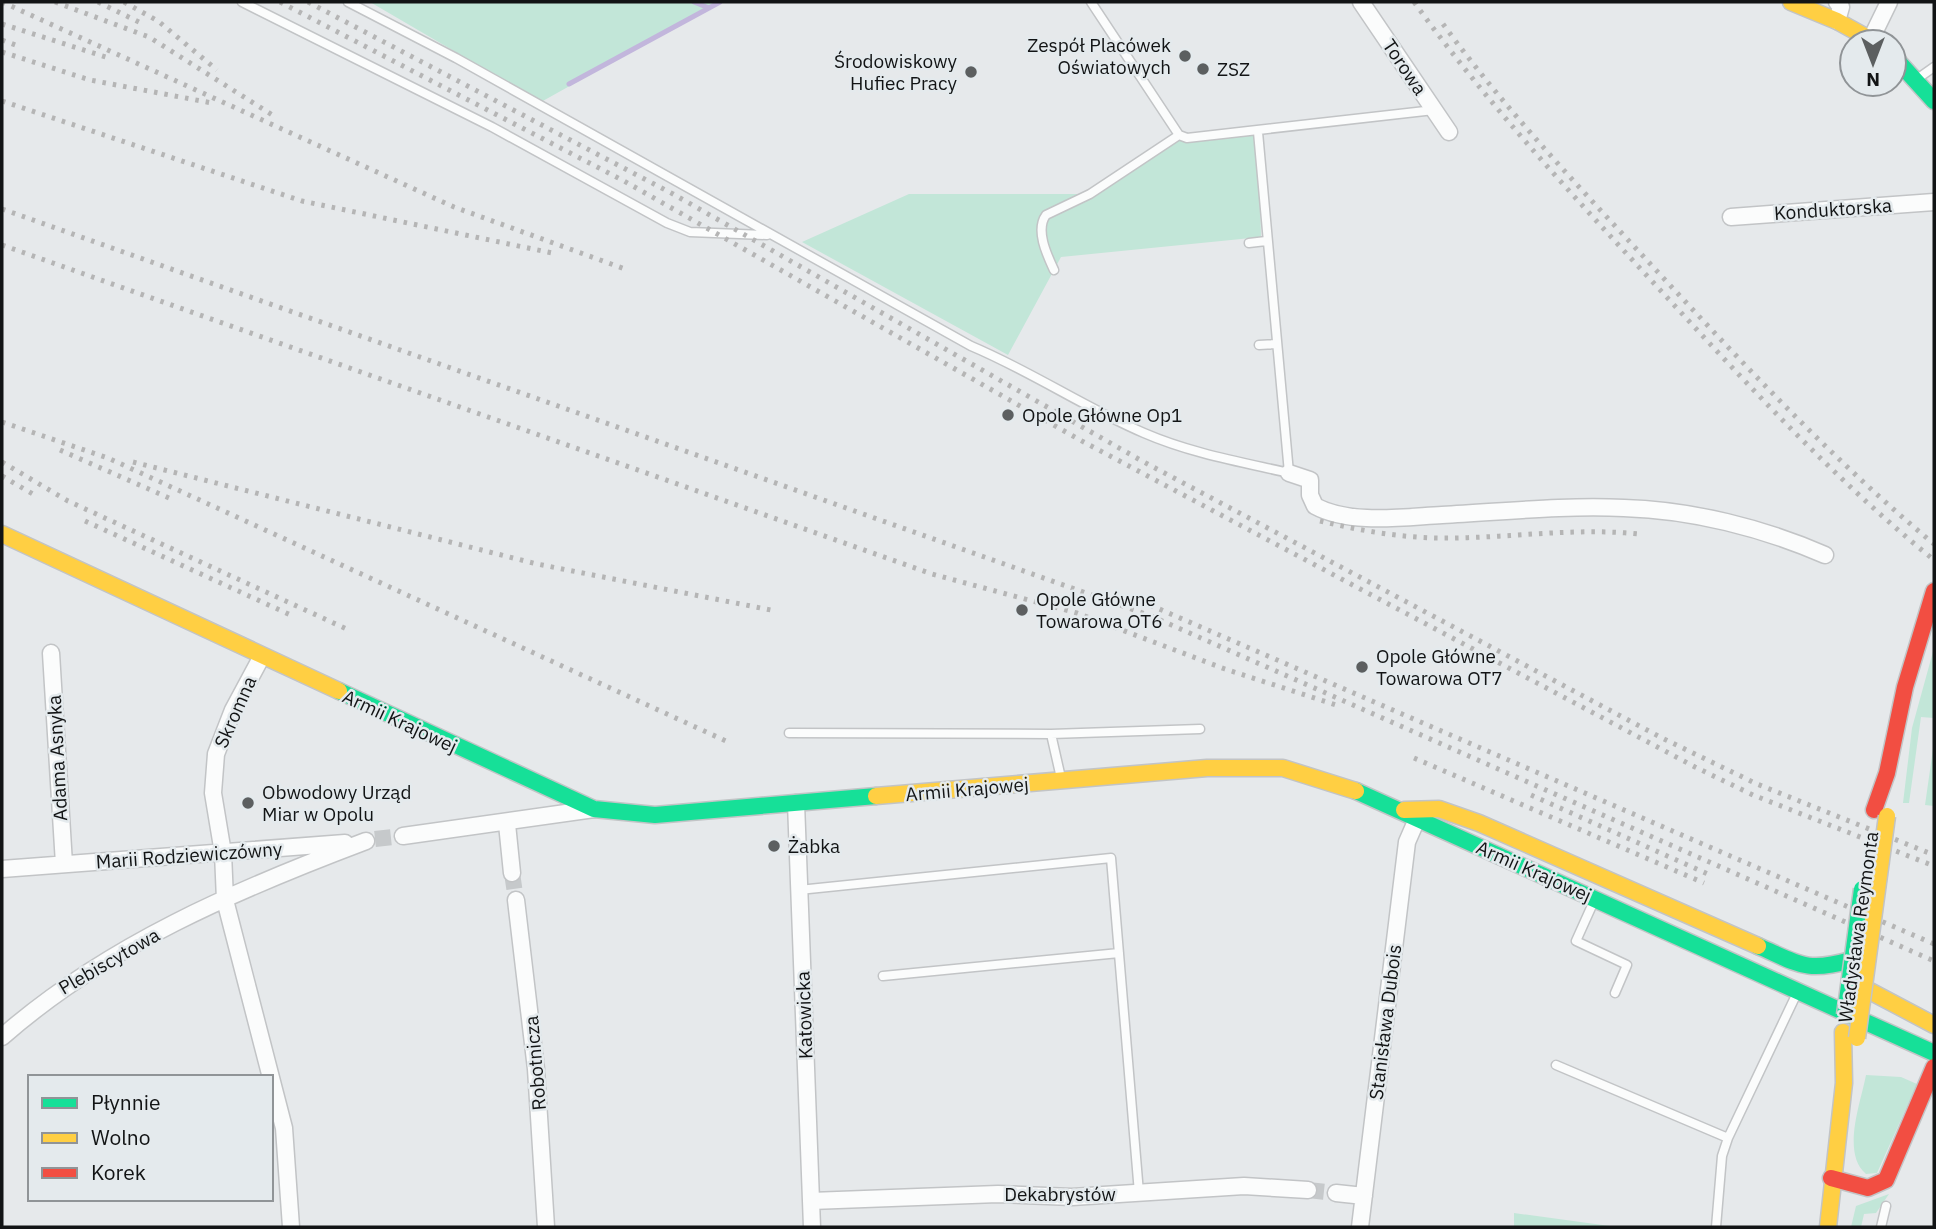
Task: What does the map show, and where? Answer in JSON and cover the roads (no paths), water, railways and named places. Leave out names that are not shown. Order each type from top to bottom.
[{"type":"street","name":"Torowa","points":[[1361,2],[1449,132]]},
{"type":"street","points":[[1791,2],[1850,28]]},
{"type":"street","points":[[1837,2],[1841,7],[1837,21]]},
{"type":"street","points":[[1878,28],[1889,2]]},
{"type":"street","points":[[1908,70],[1934,101]]},
{"type":"street","name":"Konduktorska","points":[[1731,216],[1934,202]]},
{"type":"street","points":[[1289,473],[1310,480],[1310,495],[1315,506],[1335,513],[1384,517],[1573,508],[1664,510],[1759,530],[1825,555]]},
{"type":"street","name":"Armii Krajowej","points":[[2,534],[594,808],[655,815],[1207,768],[1283,768],[1346,786],[1934,1053]]},
{"type":"street","name":"Władysława Reymonta","points":[[1850,1035],[1864,988],[1881,813],[1877,795],[1887,773],[1905,687],[1934,591]]},
{"type":"street","name":"Adama Asnyka","points":[[51,653],[64,864]]},
{"type":"street","name":"Skromna","points":[[223,853],[213,793],[216,754],[233,710],[262,656]]},
{"type":"street","name":"Katowicka","points":[[796,803],[812,1227]]},
{"type":"street","points":[[403,836],[507,824],[594,808]]},
{"type":"street","points":[[1398,810],[1439,809],[1479,823],[1805,967],[1821,970],[1852,960]]},
{"type":"street","name":"Władysława Reymonta","points":[[1828,1227],[1831,1178],[1850,1035],[1852,960],[1881,813]]},
{"type":"street","name":"Stanisława Dubois","points":[[1360,1227],[1407,842],[1418,819]]},
{"type":"street","points":[[507,824],[512,873]]},
{"type":"street","name":"Marii Rodziewiczówny","points":[[2,869],[371,840]]},
{"type":"street","name":"Plebiscytowa","points":[[2,1037],[56,991],[90,968],[292,869],[371,840]]},
{"type":"street","points":[[223,853],[225,900],[270,1075]]},
{"type":"street","name":"Robotnicza","points":[[516,900],[536,1069],[547,1227]]},
{"type":"street","points":[[1864,988],[1891,1005],[1934,1025]]},
{"type":"street","points":[[1831,1178],[1868,1188],[1886,1180],[1934,1068]]},
{"type":"street","points":[[273,1086],[282,1121],[291,1227]]},
{"type":"street","name":"Dekabrystów","points":[[811,1201],[998,1194],[1072,1198],[1244,1186],[1308,1190]]},
{"type":"street","points":[[1336,1193],[1364,1196]]},
{"type":"lane","points":[[242,2],[492,127],[667,223],[690,232],[770,235]]},
{"type":"lane","points":[[348,2],[456,58],[971,346],[1013,363],[1145,434],[1228,459],[1289,473],[1258,132]]},
{"type":"lane","points":[[1091,2],[1179,135],[1187,138],[1434,110]]},
{"type":"lane","points":[[1917,79],[1934,67]]},
{"type":"lane","points":[[1054,270],[1044,247],[1042,221],[1046,215],[1090,194],[1179,135]]},
{"type":"lane","points":[[1248,243],[1266,242]]},
{"type":"lane","points":[[1259,345],[1276,344]]},
{"type":"lane","points":[[789,733],[1051,734],[1200,729]]},
{"type":"lane","points":[[1051,734],[1061,781]]},
{"type":"lane","points":[[799,890],[1111,858],[1139,1193]]},
{"type":"lane","points":[[1595,899],[1576,941],[1627,965],[1615,993]]},
{"type":"lane","points":[[883,976],[1119,953]]},
{"type":"lane","points":[[1716,1227],[1722,1156],[1728,1138],[1798,990]]},
{"type":"lane","points":[[1875,1026],[1893,1024],[1934,1042]]},
{"type":"lane","points":[[1556,1065],[1728,1138]]},
{"type":"lane","points":[[1881,1227],[1886,1206]]},
{"type":"waterway","points":[[694,2],[709,8]]},
{"type":"waterway","points":[[569,84],[720,2]]},
{"type":"tunnel","points":[[375,839],[403,836]]},
{"type":"tunnel","points":[[512,873],[516,900]]},
{"type":"tunnel","points":[[1308,1190],[1336,1193]]},
{"type":"railway","points":[[2,2],[454,207],[625,269]]},
{"type":"railway","points":[[55,2],[149,37],[274,116]]},
{"type":"railway","points":[[98,2],[145,25]]},
{"type":"railway","points":[[124,2],[158,21],[217,70]]},
{"type":"railway","points":[[280,2],[624,181],[1080,440],[1695,767],[1753,795],[1934,866]]},
{"type":"railway","points":[[308,2],[673,194],[1142,461],[1662,738],[1757,784],[1934,855]]},
{"type":"railway","points":[[1414,2],[1472,78],[1534,151],[1760,397],[1862,498],[1934,560]]},
{"type":"railway","points":[[2,24],[112,59]]},
{"type":"railway","points":[[1443,24],[1467,57],[1546,150],[1722,341],[1860,479],[1934,544]]},
{"type":"railway","points":[[2,40],[18,46]]},
{"type":"railway","points":[[2,52],[90,80],[212,103]]},
{"type":"railway","points":[[2,101],[302,201],[557,254]]},
{"type":"railway","points":[[2,209],[1151,616],[1934,961]]},
{"type":"railway","points":[[2,245],[932,574],[1077,613],[1225,669],[1339,706]]},
{"type":"railway","points":[[2,422],[108,458],[726,741]]},
{"type":"railway","points":[[60,450],[169,498]]},
{"type":"railway","points":[[2,462],[68,501],[351,631]]},
{"type":"railway","points":[[133,462],[537,564],[771,610]]},
{"type":"railway","points":[[2,476],[38,497]]},
{"type":"railway","points":[[85,521],[295,617]]},
{"type":"railway","points":[[1320,521],[1377,532],[1436,538],[1563,532],[1639,534]]},
{"type":"railway","points":[[1150,605],[1934,944]]},
{"type":"railway","points":[[1414,758],[1704,883]]},
{"type":"railway","points":[[1531,795],[1710,875]]},
{"type":"place","name":"Zespół Placówek Oświatowych","points":[[1185,56]]},
{"type":"place","name":"ZSZ","points":[[1203,69]]},
{"type":"place","name":"Środowiskowy Hufiec Pracy","points":[[971,72]]},
{"type":"place","name":"Opole Główne Op1","points":[[1008,415]]},
{"type":"place","name":"Opole Główne Towarowa OT6","points":[[1022,610]]},
{"type":"place","name":"Opole Główne Towarowa OT7","points":[[1362,667]]},
{"type":"place","name":"Obwodowy Urząd Miar w Opolu","points":[[248,803]]},
{"type":"place","name":"Żabka","points":[[774,846]]}]
